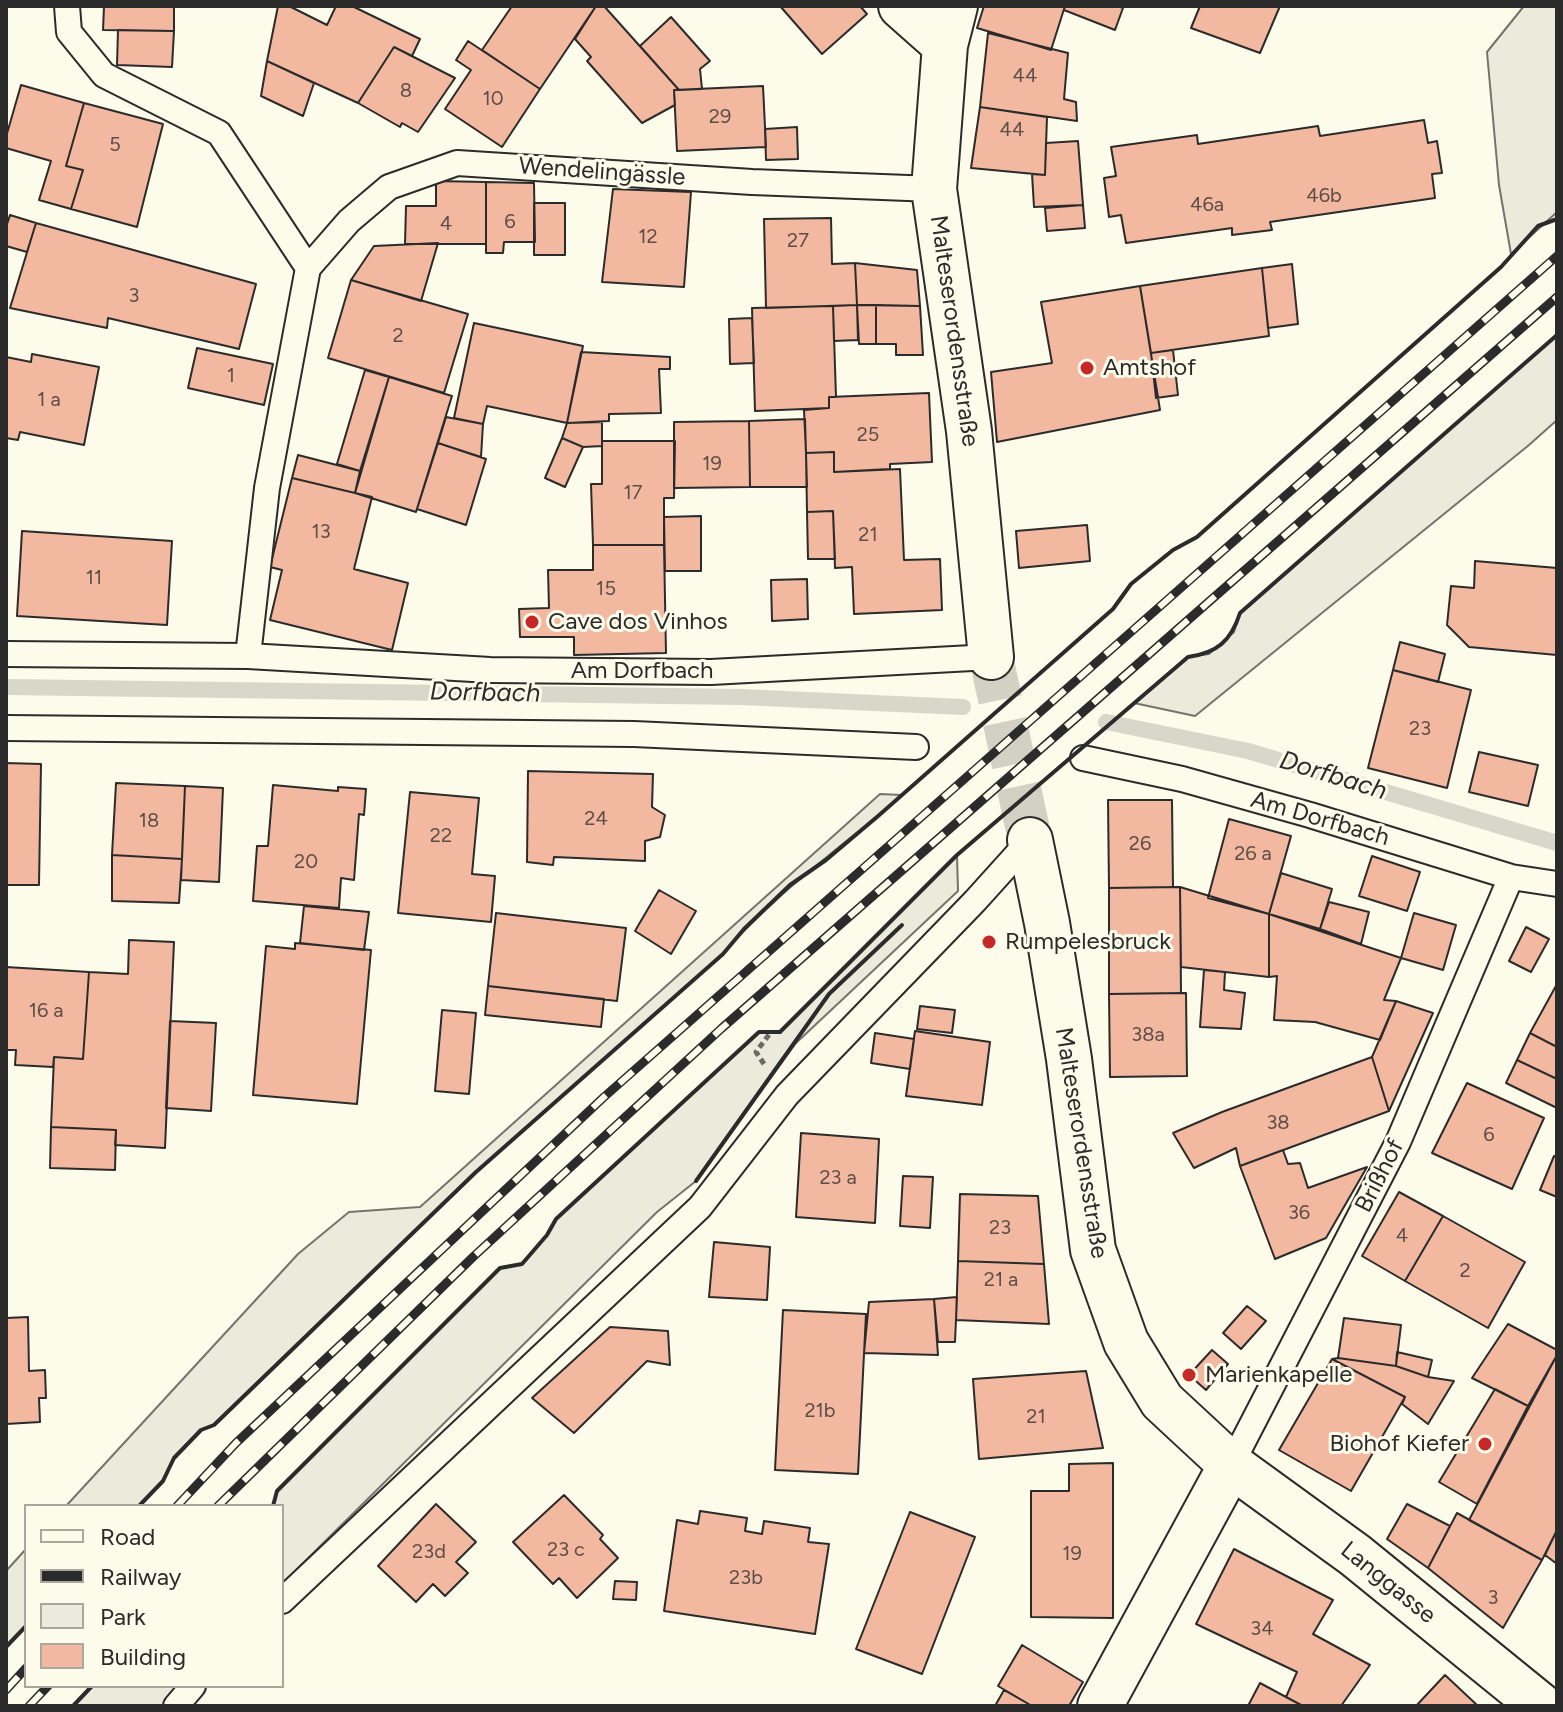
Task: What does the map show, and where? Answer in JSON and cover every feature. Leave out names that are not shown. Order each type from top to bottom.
[{"type":"street","points":[[901,6],[950,26]]},
{"type":"street","name":"Malteserordensstraße","points":[[950,26],[934,189],[969,431],[991,657]]},
{"type":"street","name":"Malteserordensstraße","points":[[1030,840],[1069,1059],[1093,1250],[1126,1342],[1162,1401],[1231,1465]]},
{"type":"street","points":[[1100,1706],[1231,1465]]},
{"type":"street","name":"Langgasse","points":[[1231,1465],[1355,1555],[1541,1706]]},
{"type":"lane","points":[[67,6],[69,32],[104,75],[219,133],[308,268],[267,488],[248,656]]},
{"type":"lane","name":"Wendelingässle","points":[[308,268],[349,221],[389,187],[457,163],[752,182],[934,189]]},
{"type":"lane","name":"Am Dorfbach","points":[[6,654],[248,656],[490,670],[711,672],[991,657]]},
{"type":"lane","points":[[6,728],[634,734],[916,747]]},
{"type":"lane","name":"Am Dorfbach","points":[[1083,758],[1182,779],[1511,877],[1557,884]]},
{"type":"lane","points":[[284,1599],[700,1207],[787,1095],[1030,840]]},
{"type":"lane","name":"Brißhof","points":[[1231,1465],[1398,1142],[1511,877]]},
{"type":"lane","points":[[176,1706],[191,1688]]},
{"type":"path","points":[[770,1073],[756,1052],[771,1032]]},
{"type":"green space","points":[[1524,6],[1557,6],[1557,212],[1511,254],[1499,185],[1487,52]]},
{"type":"green space","points":[[1557,335],[1557,420],[1529,445],[1195,716],[1134,703],[1188,657],[1209,654],[1234,632],[1240,613]]},
{"type":"green space","points":[[880,794],[902,795],[786,891],[723,954],[476,1172],[214,1425],[201,1430],[174,1458],[163,1481],[141,1504],[68,1504],[298,1254],[349,1212],[420,1207]]},
{"type":"green space","points":[[957,855],[958,891],[796,1043],[696,1181],[657,1212],[284,1582],[284,1504],[274,1504],[277,1491],[500,1268],[522,1264],[547,1235],[556,1219],[759,1032],[780,1031]]},
{"type":"green space","points":[[24,1551],[24,1628],[6,1647],[6,1571]]},
{"type":"green space","points":[[90,1688],[179,1688],[163,1706],[73,1706]]},
{"type":"building","points":[[104,6],[174,6],[174,31],[103,30]]},
{"type":"building","points":[[278,6],[289,6],[327,25],[336,6],[352,6],[420,39],[412,56],[394,47],[358,103],[267,61]]},
{"type":"building","points":[[512,6],[596,6],[540,89],[482,50]]},
{"type":"building","points":[[596,6],[604,6],[679,90],[674,90],[675,105],[642,123],[587,61],[591,57],[575,39]]},
{"type":"building","points":[[780,6],[860,6],[867,14],[822,54]]},
{"type":"building","points":[[984,6],[1065,6],[1051,50],[977,28]]},
{"type":"building","points":[[1065,6],[1123,8],[1115,30],[1064,10]]},
{"type":"building","points":[[1200,6],[1280,6],[1260,53],[1191,28]]},
{"type":"building","points":[[671,17],[710,61],[700,69],[702,89],[679,90],[640,46]]},
{"type":"building","points":[[118,30],[174,31],[172,67],[117,65]]},
{"type":"building","points":[[988,33],[1068,53],[1064,99],[1076,102],[1077,121],[980,107]]},
{"type":"building","points":[[468,41],[540,89],[502,147],[445,109],[471,70],[456,60]]},
{"type":"building","points":[[394,47],[455,78],[418,132],[402,123],[400,127],[358,103]]},
{"type":"building","points":[[267,61],[314,83],[303,116],[261,96]]},
{"type":"building","points":[[21,85],[84,103],[66,166],[83,170],[71,209],[39,200],[51,161],[6,148],[6,137]]},
{"type":"building","points":[[763,86],[766,147],[677,151],[674,90]]},
{"type":"building","points":[[84,103],[163,124],[137,227],[71,209],[83,170],[66,166]]},
{"type":"building","points":[[980,107],[1047,117],[1045,175],[971,168]]},
{"type":"building","points":[[1424,120],[1428,143],[1437,141],[1442,173],[1432,174],[1435,198],[1270,222],[1272,230],[1232,235],[1232,228],[1126,243],[1121,215],[1109,217],[1104,178],[1116,176],[1111,147],[1197,135],[1198,144],[1318,126],[1320,136]]},
{"type":"building","points":[[797,127],[798,159],[766,160],[765,129]]},
{"type":"building","points":[[1078,141],[1083,205],[1034,207],[1032,174],[1045,175],[1046,143]]},
{"type":"building","points":[[436,181],[486,182],[486,244],[405,244],[406,206],[436,206]]},
{"type":"building","points":[[486,182],[534,183],[535,242],[504,242],[503,253],[486,253]]},
{"type":"building","points":[[613,189],[691,192],[684,287],[602,282]]},
{"type":"building","points":[[534,203],[565,203],[565,255],[534,255]]},
{"type":"building","points":[[1083,205],[1085,228],[1047,231],[1045,208]]},
{"type":"building","points":[[10,215],[36,223],[27,252],[6,246],[6,227]]},
{"type":"building","points":[[831,218],[832,264],[855,263],[857,305],[766,308],[764,219]]},
{"type":"building","points":[[36,223],[256,284],[239,349],[108,318],[107,328],[10,308]]},
{"type":"building","points":[[438,243],[421,301],[351,280],[374,246]]},
{"type":"building","points":[[855,263],[917,270],[920,306],[857,305]]},
{"type":"building","points":[[1292,264],[1298,324],[1268,328],[1262,268]]},
{"type":"building","points":[[1262,268],[1269,336],[1151,353],[1140,286]]},
{"type":"building","points":[[351,280],[468,314],[444,393],[328,358]]},
{"type":"building","name":"Amtshof","points":[[1140,286],[1160,410],[997,442],[991,372],[1052,363],[1041,302]]},
{"type":"building","points":[[857,305],[858,340],[834,341],[833,306]]},
{"type":"building","points":[[857,305],[876,305],[876,344],[859,344]]},
{"type":"building","points":[[876,305],[920,306],[923,355],[896,355],[896,344],[876,344]]},
{"type":"building","points":[[833,306],[836,397],[829,397],[829,408],[755,411],[752,308]]},
{"type":"building","points":[[752,318],[754,363],[730,364],[729,319]]},
{"type":"building","points":[[474,323],[583,346],[567,423],[487,406],[483,424],[454,418]]},
{"type":"building","points":[[197,348],[273,364],[264,405],[188,388]]},
{"type":"building","points":[[1173,350],[1178,395],[1156,398],[1151,353]]},
{"type":"building","points":[[581,352],[670,357],[670,369],[659,369],[661,413],[609,414],[609,421],[567,423]]},
{"type":"building","points":[[32,354],[99,367],[84,445],[20,432],[18,440],[6,438],[6,357],[31,362]]},
{"type":"building","points":[[365,370],[389,377],[360,471],[337,464]]},
{"type":"building","points":[[389,377],[452,396],[416,512],[355,493]]},
{"type":"building","points":[[929,393],[932,462],[890,464],[890,469],[834,472],[834,452],[806,453],[804,410],[829,408],[829,397]]},
{"type":"building","points":[[446,417],[483,424],[481,457],[438,443]]},
{"type":"building","points":[[805,419],[807,487],[750,487],[749,421]]},
{"type":"building","points":[[749,421],[750,487],[674,488],[674,422]]},
{"type":"building","points":[[602,422],[602,446],[583,447],[562,438],[567,423]]},
{"type":"building","points":[[562,438],[583,447],[565,487],[545,478]]},
{"type":"building","points":[[602,441],[675,441],[674,498],[664,498],[664,545],[593,545],[591,484],[602,484]]},
{"type":"building","points":[[438,443],[486,459],[466,525],[417,509]]},
{"type":"building","points":[[834,452],[834,472],[900,469],[904,560],[940,559],[942,610],[854,614],[852,567],[835,568],[833,511],[807,512],[806,453]]},
{"type":"building","points":[[298,455],[360,471],[355,493],[292,478]]},
{"type":"building","points":[[292,478],[372,497],[354,569],[408,583],[392,650],[270,620],[282,570],[270,567]]},
{"type":"building","points":[[833,511],[835,559],[808,559],[807,512]]},
{"type":"building","points":[[701,516],[701,571],[665,571],[664,517]]},
{"type":"building","points":[[1087,525],[1090,561],[1019,568],[1016,531]]},
{"type":"building","points":[[22,531],[172,541],[167,625],[17,616]]},
{"type":"building","points":[[593,545],[664,545],[666,653],[574,655],[574,637],[520,637],[519,609],[549,608],[548,570],[593,570]]},
{"type":"building","points":[[1475,561],[1557,568],[1557,655],[1469,647],[1447,625],[1451,586],[1474,588]]},
{"type":"building","points":[[807,579],[808,619],[772,621],[771,580]]},
{"type":"building","points":[[1400,642],[1445,654],[1438,682],[1393,670]]},
{"type":"building","points":[[1393,670],[1471,690],[1447,788],[1368,768]]},
{"type":"building","points":[[1479,752],[1538,765],[1528,806],[1469,792]]},
{"type":"building","points":[[6,763],[41,764],[39,885],[6,885]]},
{"type":"building","points":[[528,771],[653,774],[652,807],[665,815],[660,837],[645,841],[645,861],[554,857],[553,865],[527,862]]},
{"type":"building","points":[[116,783],[185,786],[182,859],[112,855]]},
{"type":"building","points":[[273,785],[338,791],[338,787],[366,789],[364,815],[359,814],[354,880],[341,878],[339,908],[253,901],[257,846],[268,846]]},
{"type":"building","points":[[185,786],[223,788],[219,882],[181,880]]},
{"type":"building","points":[[410,792],[479,798],[472,874],[495,876],[491,922],[398,913]]},
{"type":"building","points":[[1108,800],[1172,800],[1173,887],[1109,888]]},
{"type":"building","points":[[1229,819],[1291,836],[1269,914],[1208,898]]},
{"type":"building","points":[[112,855],[182,859],[179,903],[112,901]]},
{"type":"building","points":[[1372,856],[1420,872],[1407,911],[1359,896]]},
{"type":"building","points":[[1281,873],[1332,889],[1320,929],[1269,914]]},
{"type":"building","points":[[1180,887],[1181,993],[1109,994],[1109,888]]},
{"type":"building","points":[[1180,887],[1269,914],[1269,977],[1181,967]]},
{"type":"building","points":[[659,890],[696,911],[671,954],[635,931]]},
{"type":"building","points":[[1329,902],[1369,912],[1361,944],[1320,929]]},
{"type":"building","points":[[304,906],[369,912],[364,950],[300,943]]},
{"type":"building","points":[[496,913],[626,928],[617,1001],[488,986]]},
{"type":"building","points":[[1414,913],[1456,925],[1443,970],[1401,958]]},
{"type":"building","points":[[1269,914],[1401,958],[1384,1000],[1396,1001],[1380,1040],[1315,1022],[1274,1020],[1277,976],[1269,977]]},
{"type":"building","points":[[1526,927],[1549,939],[1531,972],[1509,961]]},
{"type":"building","points":[[129,940],[174,942],[165,1148],[115,1145],[116,1130],[51,1127],[54,1057],[83,1059],[89,972],[128,974]]},
{"type":"building","points":[[295,943],[371,950],[357,1104],[253,1095],[266,946],[295,949]]},
{"type":"building","points":[[6,967],[89,972],[83,1059],[54,1057],[53,1067],[15,1065],[16,1050],[6,1050]]},
{"type":"building","points":[[1204,970],[1225,972],[1224,990],[1245,993],[1241,1029],[1200,1027]]},
{"type":"building","points":[[1557,984],[1557,1047],[1530,1033]]},
{"type":"building","points":[[488,986],[604,999],[601,1027],[485,1015]]},
{"type":"building","points":[[1186,993],[1187,1076],[1110,1077],[1109,994]]},
{"type":"building","points":[[1396,1001],[1433,1013],[1389,1111],[1372,1057]]},
{"type":"building","points":[[920,1006],[955,1010],[952,1033],[917,1029]]},
{"type":"building","points":[[442,1010],[476,1013],[469,1094],[435,1091]]},
{"type":"building","points":[[170,1021],[216,1023],[211,1111],[166,1108]]},
{"type":"building","points":[[915,1031],[990,1042],[982,1105],[906,1096]]},
{"type":"building","points":[[875,1033],[914,1039],[910,1069],[871,1063]]},
{"type":"building","points":[[1530,1033],[1557,1047],[1557,1079],[1517,1060]]},
{"type":"building","points":[[1372,1057],[1389,1111],[1240,1166],[1236,1148],[1194,1168],[1173,1133],[1222,1112]]},
{"type":"building","points":[[1517,1060],[1557,1079],[1557,1108],[1506,1083]]},
{"type":"building","points":[[1467,1083],[1544,1118],[1512,1189],[1432,1153]]},
{"type":"building","points":[[51,1127],[116,1130],[115,1170],[50,1168]]},
{"type":"building","points":[[801,1133],[879,1139],[875,1223],[796,1217]]},
{"type":"building","points":[[1283,1150],[1288,1164],[1300,1163],[1308,1188],[1367,1167],[1326,1238],[1275,1259],[1240,1166]]},
{"type":"building","points":[[1554,1156],[1557,1157],[1557,1197],[1540,1190]]},
{"type":"building","points":[[903,1176],[933,1177],[930,1228],[900,1226]]},
{"type":"building","points":[[1399,1192],[1443,1216],[1405,1281],[1362,1256]]},
{"type":"building","points":[[960,1194],[1038,1196],[1044,1264],[958,1261]]},
{"type":"building","points":[[1443,1216],[1525,1262],[1488,1328],[1405,1281]]},
{"type":"building","points":[[714,1242],[770,1247],[767,1300],[709,1297]]},
{"type":"building","points":[[958,1261],[1044,1264],[1049,1324],[956,1320]]},
{"type":"building","points":[[957,1297],[955,1342],[938,1342],[934,1299]]},
{"type":"building","points":[[934,1299],[938,1355],[864,1353],[869,1302]]},
{"type":"building","points":[[1247,1306],[1266,1321],[1241,1349],[1223,1333]]},
{"type":"building","points":[[783,1310],[866,1314],[858,1474],[775,1470]]},
{"type":"building","points":[[28,1317],[29,1371],[45,1370],[46,1398],[39,1398],[40,1422],[6,1424],[6,1318]]},
{"type":"building","points":[[1344,1318],[1401,1325],[1396,1366],[1338,1358]]},
{"type":"building","points":[[1508,1324],[1557,1350],[1528,1406],[1472,1378]]},
{"type":"building","points":[[610,1327],[668,1331],[670,1365],[647,1361],[574,1433],[532,1398]]},
{"type":"building","points":[[1212,1350],[1228,1364],[1206,1390],[1189,1375]]},
{"type":"building","points":[[1397,1352],[1432,1360],[1428,1377],[1396,1366]]},
{"type":"building","points":[[1557,1355],[1557,1530],[1542,1560],[1469,1520]]},
{"type":"building","points":[[1332,1359],[1396,1366],[1428,1377],[1454,1381],[1428,1424],[1402,1404],[1405,1397]]},
{"type":"building","points":[[1332,1359],[1405,1397],[1351,1491],[1279,1450]]},
{"type":"building","points":[[1086,1371],[1103,1448],[979,1459],[973,1379]]},
{"type":"building","name":"Biohof Kiefer","points":[[1495,1389],[1528,1406],[1477,1504],[1439,1482]]},
{"type":"building","points":[[1113,1463],[1113,1618],[1031,1617],[1031,1491],[1069,1491],[1069,1464]]},
{"type":"building","points":[[564,1495],[603,1535],[600,1539],[618,1558],[577,1598],[559,1578],[553,1584],[513,1542]]},
{"type":"building","points":[[436,1504],[476,1542],[456,1562],[468,1573],[445,1596],[433,1584],[416,1602],[378,1566]]},
{"type":"building","points":[[1407,1504],[1450,1526],[1428,1568],[1387,1539]]},
{"type":"building","points":[[700,1511],[747,1518],[745,1531],[762,1534],[764,1521],[810,1528],[808,1542],[829,1544],[815,1634],[664,1611],[677,1520],[698,1524]]},
{"type":"building","points":[[910,1512],[975,1537],[922,1674],[856,1649]]},
{"type":"building","points":[[1457,1513],[1542,1560],[1503,1628],[1428,1568]]},
{"type":"building","points":[[1557,1530],[1557,1564],[1545,1555]]},
{"type":"building","points":[[1234,1549],[1333,1600],[1313,1634],[1370,1665],[1341,1706],[1303,1706],[1286,1697],[1297,1672],[1196,1624]]},
{"type":"building","points":[[615,1581],[637,1582],[636,1600],[613,1599]]},
{"type":"building","points":[[1022,1645],[1083,1682],[1069,1706],[1032,1706],[998,1686]]},
{"type":"building","points":[[1445,1675],[1478,1706],[1416,1706]]},
{"type":"building","points":[[1260,1683],[1286,1697],[1303,1706],[1248,1706]]},
{"type":"building","points":[[1004,1690],[1032,1706],[995,1706]]},
{"type":"waterway","name":"Dorfbach","points":[[6,687],[741,697],[963,707]]},
{"type":"waterway","name":"Dorfbach","points":[[1106,722],[1248,751],[1557,843]]},
{"type":"tunnel","points":[[991,657],[1030,840]]},
{"type":"railway","points":[[179,1504],[236,1443],[604,1097],[1557,256]]},
{"type":"railway","points":[[220,1504],[473,1257],[722,1028],[1557,297]]},
{"type":"railway","points":[[6,1690],[24,1670]]},
{"type":"railway","points":[[29,1706],[46,1688]]},
{"type":"wall","points":[[141,1504],[163,1481],[174,1458],[201,1430],[214,1425],[476,1172],[723,954],[790,885],[826,860],[877,817],[1113,609],[1131,584],[1173,550],[1197,537],[1501,267],[1538,226],[1557,219]]},
{"type":"wall","points":[[274,1504],[277,1491],[500,1268],[522,1264],[547,1235],[556,1219],[759,1032],[780,1032],[957,855],[1188,657],[1222,644],[1240,613],[1557,335]]},
{"type":"wall","points":[[696,1181],[829,994],[902,925]]},
{"type":"wall","points":[[6,1647],[24,1628]]},
{"type":"wall","points":[[73,1706],[90,1688]]},
{"type":"place","name":"Amtshof","points":[[1087,368]]},
{"type":"place","name":"Cave dos Vinhos","points":[[532,622]]},
{"type":"place","name":"Rumpelesbruck","points":[[989,942]]},
{"type":"place","name":"Marienkapelle","points":[[1189,1375]]},
{"type":"place","name":"Biohof Kiefer","points":[[1485,1444]]}]
